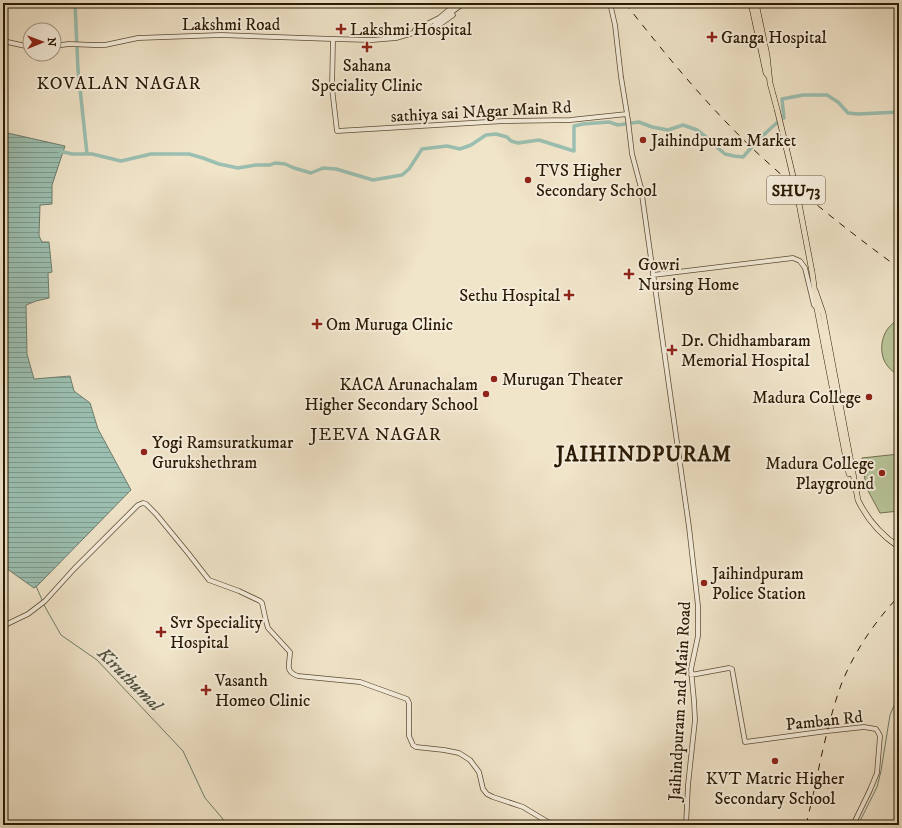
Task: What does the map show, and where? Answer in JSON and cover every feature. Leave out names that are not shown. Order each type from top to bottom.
[{"type":"main road","name":"SHU73","points":[[751,3],[766,73],[770,80]]},
{"type":"main road","name":"SHU73","points":[[756,3],[767,55],[770,80],[797,193],[812,272],[817,309],[848,470],[854,491],[862,510],[876,528],[899,547]]},
{"type":"main road","name":"SHU73","points":[[815,290],[824,313],[857,499]]},
{"type":"street","name":"Lakshmi Road","points":[[408,35],[420,27],[439,18],[457,3]]},
{"type":"street","name":"Lakshmi Road","points":[[62,45],[105,45],[138,38],[222,35],[372,40],[396,38],[433,26],[464,3]]},
{"type":"street","name":"Lakshmi Road","points":[[408,35],[414,36],[432,29],[444,22],[468,3]]},
{"type":"street","name":"Jaihindpuram 2nd Main Road","points":[[610,3],[615,25],[632,154],[641,188],[698,606],[698,636],[691,675],[695,720],[688,785],[686,825]]},
{"type":"street","name":"sathiya sai NAgar Main Rd","points":[[333,39],[332,88],[337,131],[504,121],[564,120],[627,114]]},
{"type":"street","points":[[3,41],[22,45]]},
{"type":"street","points":[[653,275],[793,258],[800,261],[805,268],[814,305],[817,309]]},
{"type":"street","points":[[3,626],[28,614],[43,602],[138,505],[146,504],[156,514],[209,580],[239,591],[262,603],[268,628],[290,652],[289,670],[291,673],[298,676],[360,682],[407,699],[409,703],[410,736],[412,745],[416,747],[459,753],[470,760],[479,772],[483,789],[487,794],[523,807],[553,825]]},
{"type":"street","name":"Pamban Rd","points":[[691,675],[729,668],[732,669],[745,742],[864,727],[876,729],[880,736],[877,773],[853,825]]},
{"type":"shaded area","points":[[3,132],[65,146],[52,185],[52,204],[40,205],[39,236],[42,242],[49,242],[52,272],[48,273],[49,298],[26,305],[27,354],[34,379],[70,376],[74,391],[90,403],[98,429],[131,490],[34,588],[3,566]]},
{"type":"shaded area","points":[[899,320],[899,376],[885,363],[882,354],[882,342],[889,327]]},
{"type":"shaded area","name":"Madura College Playground","points":[[899,454],[899,511],[880,513],[866,487],[862,458]]},
{"type":"waterway","points":[[75,3],[78,70],[87,154],[121,161],[151,154],[189,154],[219,164],[238,168],[256,165],[270,165],[275,163],[285,164],[311,173],[323,168],[336,169],[373,180],[402,175],[409,169],[422,149],[447,146],[460,149],[471,145],[486,135],[496,134],[507,137],[511,141],[518,143],[539,140],[574,151],[574,126],[609,122],[618,125],[639,122],[652,127],[668,130],[683,125],[697,130],[725,154],[743,157],[760,138],[779,121]]},
{"type":"waterway","points":[[784,118],[782,99],[803,95],[827,95],[838,102],[848,113],[899,112]]},
{"type":"waterway","points":[[59,151],[72,154],[87,154]]},
{"type":"waterway","name":"Kiruthumal","points":[[36,586],[43,602]]},
{"type":"waterway","name":"Kiruthumal","points":[[44,605],[61,635],[97,660],[183,751],[205,798],[228,825]]},
{"type":"waterway","name":"Kiruthumal","points":[[858,825],[877,787],[890,715],[899,694]]},
{"type":"railway","points":[[625,3],[686,78],[753,149],[824,211],[899,268]]},
{"type":"railway","points":[[806,825],[827,733],[841,685],[852,661],[866,638],[899,596]]},
{"type":"place","name":"Lakshmi Hospital","points":[[341,29]]},
{"type":"place","name":"Ganga Hospital","points":[[712,37]]},
{"type":"place","name":"Sahana Speciality Clinic","points":[[367,47]]},
{"type":"place","name":"Jaihindpuram Market","points":[[643,140]]},
{"type":"place","name":"TVS Higher Secondary School","points":[[528,180]]},
{"type":"place","name":"Gowri Nursing Home","points":[[629,274]]},
{"type":"place","name":"Sethu Hospital","points":[[569,295]]},
{"type":"place","name":"Om Muruga Clinic","points":[[317,324]]},
{"type":"place","name":"Dr. Chidhambaram Memorial Hospital","points":[[672,350]]},
{"type":"place","name":"Murugan Theater","points":[[494,379]]},
{"type":"place","name":"KACA Arunachalam Higher Secondary School","points":[[486,394]]},
{"type":"place","name":"Madura College","points":[[869,397]]},
{"type":"place","name":"Yogi Ramsuratkumar Gurukshethram","points":[[144,452]]},
{"type":"place","name":"Madura College Playground","points":[[882,473]]},
{"type":"place","name":"Jaihindpuram Police Station","points":[[704,583]]},
{"type":"place","name":"Svr Speciality Hospital","points":[[161,632]]},
{"type":"place","name":"Vasanth Homeo Clinic","points":[[206,690]]},
{"type":"place","name":"KVT Matric Higher Secondary School","points":[[775,761]]},
{"type":"district","name":"KOVALAN NAGAR","points":[[119,83]]},
{"type":"district","name":"JEEVA NAGAR","points":[[376,434]]},
{"type":"district","name":"JAIHINDPURAM","points":[[644,454]]}]
